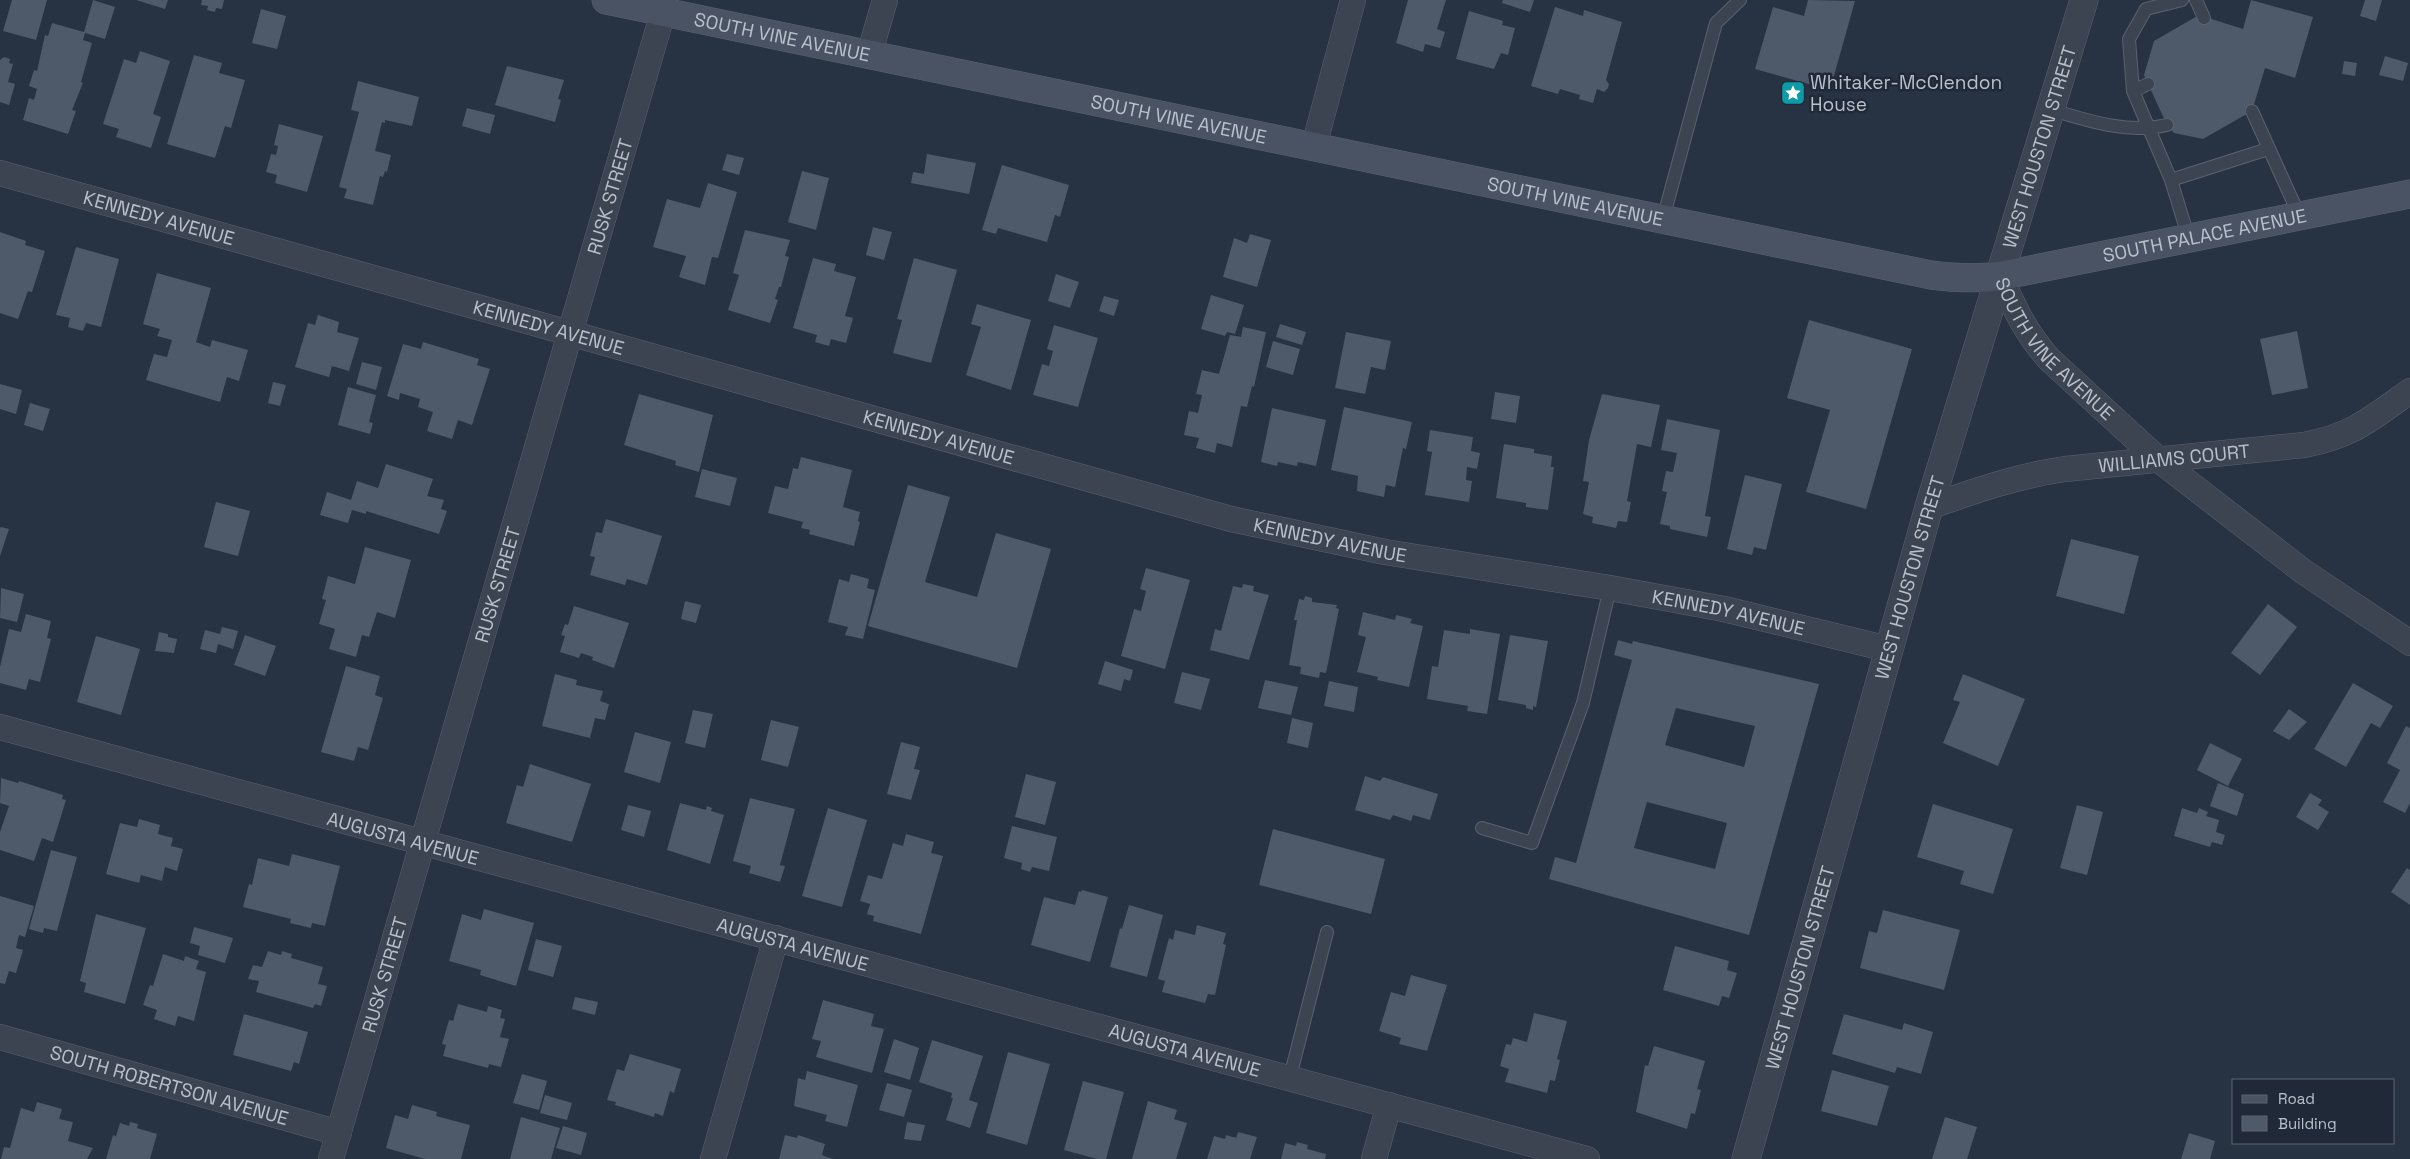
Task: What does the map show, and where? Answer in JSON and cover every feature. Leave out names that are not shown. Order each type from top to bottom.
[{"type":"main road","name":"SOUTH VINE AVENUE","points":[[606,0],[1931,275],[1978,279],[2000,276]]},
{"type":"main road","name":"SOUTH PALACE AVENUE","points":[[2000,276],[2410,194]]},
{"type":"street","points":[[869,56],[885,0]]},
{"type":"street","points":[[1314,146],[1353,0]]},
{"type":"street","name":"WEST HOUSTON STREET","points":[[1746,1159],[1929,507],[2052,110],[2084,0]]},
{"type":"street","name":"RUSK STREET","points":[[331,1159],[663,12]]},
{"type":"street","name":"KENNEDY AVENUE","points":[[0,173],[1231,519],[1385,552],[1610,588],[1724,609],[1888,649]]},
{"type":"street","name":"SOUTH VINE AVENUE","points":[[2000,276],[2015,311],[2034,342],[2050,360],[2159,460],[2304,572],[2410,643]]},
{"type":"street","name":"WILLIAMS COURT","points":[[1929,507],[1978,489],[2030,474],[2329,440],[2350,432],[2410,391]]},
{"type":"street","name":"AUGUSTA AVENUE","points":[[0,727],[422,845],[776,938],[1586,1159]]},
{"type":"street","points":[[713,1159],[776,938]]},
{"type":"street","name":"SOUTH ROBERTSON AVENUE","points":[[0,1038],[339,1133]]},
{"type":"street","points":[[1374,1159],[1389,1105]]},
{"type":"lane","points":[[1663,219],[1716,24],[1740,0]]},
{"type":"lane","points":[[2182,0],[2146,9],[2129,39],[2133,91],[2171,180],[2189,239]]},
{"type":"lane","points":[[2196,0],[2204,18]]},
{"type":"lane","points":[[2133,91],[2148,84]]},
{"type":"lane","points":[[2052,110],[2102,124],[2148,129],[2167,125]]},
{"type":"lane","points":[[2252,111],[2300,216]]},
{"type":"lane","points":[[2171,180],[2268,149]]},
{"type":"lane","points":[[1482,828],[1532,843],[1583,703],[1610,588]]},
{"type":"lane","points":[[1290,1077],[1327,932]]},
{"type":"building","points":[[12,0],[47,0],[36,40],[3,31]]},
{"type":"building","points":[[93,0],[115,7],[105,39],[85,33],[83,40],[92,43],[81,82],[83,83],[72,110],[76,111],[68,134],[23,120],[29,98],[34,100],[37,89],[29,86],[34,70],[37,71],[45,35],[48,36],[52,23],[84,32]]},
{"type":"building","points":[[136,0],[168,0],[165,9]]},
{"type":"building","points":[[202,0],[224,0],[222,9],[216,8],[215,12],[207,10],[208,6],[201,5]]},
{"type":"building","points":[[1408,0],[1446,0],[1437,29],[1445,32],[1440,48],[1425,44],[1423,52],[1396,43]]},
{"type":"building","points":[[1503,0],[1534,0],[1530,12],[1502,3]]},
{"type":"building","points":[[1808,0],[1855,1],[1830,90],[1755,69],[1773,7],[1804,16]]},
{"type":"building","points":[[2251,0],[2313,17],[2295,78],[2265,68],[2252,111],[2203,139],[2174,133],[2167,125],[2144,75],[2154,41],[2199,15],[2243,29]]},
{"type":"building","points":[[2365,0],[2382,0],[2376,21],[2360,16]]},
{"type":"building","points":[[1555,7],[1583,16],[1584,10],[1622,22],[1606,80],[1609,84],[1608,88],[1604,92],[1597,89],[1593,103],[1579,99],[1580,95],[1560,89],[1558,94],[1531,86]]},
{"type":"building","points":[[261,9],[286,16],[277,49],[252,43]]},
{"type":"building","points":[[1469,11],[1503,21],[1502,25],[1515,28],[1508,55],[1501,53],[1494,69],[1456,59]]},
{"type":"building","points":[[140,51],[170,61],[153,114],[161,117],[151,148],[116,137],[119,129],[103,124],[124,59],[136,63]]},
{"type":"building","points":[[194,55],[222,63],[219,73],[245,80],[231,128],[225,126],[215,158],[167,144]]},
{"type":"building","points":[[2385,56],[2408,63],[2403,81],[2379,75]]},
{"type":"building","points":[[4,57],[10,59],[9,63],[13,64],[8,82],[15,84],[9,105],[0,102],[0,60]]},
{"type":"building","points":[[2344,61],[2357,63],[2355,76],[2342,74]]},
{"type":"building","points":[[507,66],[564,80],[558,99],[561,100],[555,122],[495,105]]},
{"type":"building","points":[[358,81],[419,97],[412,126],[385,120],[385,123],[382,122],[375,151],[391,155],[387,172],[385,171],[383,177],[380,176],[373,205],[344,198],[347,189],[339,187],[359,112],[351,110]]},
{"type":"building","points":[[467,108],[495,115],[490,134],[462,126]]},
{"type":"building","points":[[279,124],[323,136],[307,192],[275,183],[277,175],[266,172],[271,154],[276,155],[278,146],[274,145]]},
{"type":"building","points":[[727,154],[744,158],[739,175],[722,170]]},
{"type":"building","points":[[927,154],[976,163],[969,194],[911,183],[913,172],[924,174]]},
{"type":"building","points":[[1002,165],[1069,185],[1060,217],[1055,215],[1047,242],[998,228],[996,234],[982,230]]},
{"type":"building","points":[[802,171],[829,178],[816,230],[788,222]]},
{"type":"building","points":[[708,183],[737,192],[718,258],[712,257],[705,285],[679,277],[686,256],[653,247],[667,199],[700,208]]},
{"type":"building","points":[[873,227],[892,232],[884,260],[866,255]]},
{"type":"building","points":[[745,230],[790,240],[785,256],[789,257],[781,287],[779,287],[775,299],[778,300],[770,323],[728,310],[739,275],[733,273]]},
{"type":"building","points":[[0,232],[26,241],[25,245],[45,251],[32,292],[28,291],[18,319],[0,313]]},
{"type":"building","points":[[1250,234],[1271,240],[1257,287],[1223,277],[1234,238],[1247,243]]},
{"type":"building","points":[[76,247],[119,259],[101,327],[86,323],[83,331],[68,327],[70,318],[56,315]]},
{"type":"building","points":[[813,258],[836,264],[834,271],[856,277],[845,316],[853,318],[846,343],[831,339],[829,346],[815,342],[817,335],[793,328]]},
{"type":"building","points":[[914,258],[957,270],[931,363],[893,353],[902,320],[897,319]]},
{"type":"building","points":[[157,273],[211,288],[196,342],[210,347],[212,340],[248,350],[239,381],[227,377],[220,402],[146,380],[154,354],[167,357],[172,340],[157,336],[160,329],[143,324]]},
{"type":"building","points":[[1056,274],[1079,282],[1070,308],[1048,301]]},
{"type":"building","points":[[1211,295],[1244,305],[1235,334],[1227,332],[1225,336],[1201,329]]},
{"type":"building","points":[[1104,296],[1119,300],[1114,316],[1099,311]]},
{"type":"building","points":[[977,304],[1031,320],[1011,390],[966,375],[981,327],[971,324]]},
{"type":"building","points":[[318,315],[339,322],[337,332],[359,338],[349,371],[332,366],[329,377],[295,367],[308,323],[315,325]]},
{"type":"building","points":[[1809,320],[1912,349],[1866,509],[1806,492],[1830,410],[1787,398]]},
{"type":"building","points":[[1280,324],[1306,332],[1302,345],[1276,337]]},
{"type":"building","points":[[1054,325],[1098,338],[1078,407],[1033,395],[1042,364],[1049,366],[1053,351],[1047,349]]},
{"type":"building","points":[[1243,327],[1266,332],[1254,387],[1252,386],[1247,407],[1241,406],[1232,447],[1217,443],[1215,453],[1196,448],[1199,438],[1184,435],[1189,411],[1198,413],[1202,395],[1196,394],[1202,370],[1219,374],[1230,335],[1241,337]]},
{"type":"building","points":[[2297,331],[2308,388],[2272,395],[2260,339]]},
{"type":"building","points":[[1346,332],[1391,341],[1385,370],[1371,367],[1365,394],[1335,388]]},
{"type":"building","points":[[1273,341],[1300,349],[1293,375],[1266,367]]},
{"type":"building","points":[[423,342],[479,359],[477,365],[490,369],[472,425],[458,420],[452,439],[427,431],[433,412],[418,407],[420,399],[400,393],[399,400],[387,396],[403,344],[421,349]]},
{"type":"building","points":[[362,362],[382,367],[376,390],[356,384]]},
{"type":"building","points":[[273,382],[286,385],[280,406],[268,403]]},
{"type":"building","points":[[0,384],[22,390],[16,414],[0,409]]},
{"type":"building","points":[[348,387],[376,395],[369,422],[373,423],[370,434],[338,425]]},
{"type":"building","points":[[1495,392],[1520,396],[1516,423],[1491,419]]},
{"type":"building","points":[[639,394],[713,415],[699,472],[675,465],[676,461],[624,445]]},
{"type":"building","points":[[1602,394],[1660,405],[1651,447],[1637,444],[1627,501],[1631,502],[1627,522],[1618,521],[1616,528],[1592,523],[1593,517],[1583,514],[1589,482],[1583,481],[1589,440]]},
{"type":"building","points":[[30,403],[50,409],[43,431],[24,425]]},
{"type":"building","points":[[1344,407],[1412,422],[1406,449],[1403,448],[1395,487],[1386,485],[1384,497],[1357,491],[1358,476],[1331,470]]},
{"type":"building","points":[[1272,408],[1326,420],[1316,466],[1298,462],[1297,466],[1278,462],[1277,466],[1261,462]]},
{"type":"building","points":[[1667,419],[1720,430],[1705,516],[1711,517],[1707,537],[1670,529],[1670,526],[1660,524],[1667,492],[1662,491],[1666,471],[1673,472],[1677,453],[1661,450]]},
{"type":"building","points":[[1430,430],[1473,437],[1471,451],[1480,453],[1477,469],[1467,467],[1466,480],[1472,481],[1469,502],[1425,495],[1432,452],[1427,451]]},
{"type":"building","points":[[1504,444],[1534,449],[1534,453],[1552,456],[1551,467],[1554,467],[1548,510],[1526,507],[1526,503],[1496,498]]},
{"type":"building","points":[[801,457],[852,470],[843,507],[860,512],[858,521],[860,522],[854,546],[809,534],[810,530],[801,528],[803,522],[768,513],[775,486],[788,489],[793,468],[798,469]]},
{"type":"building","points":[[386,464],[433,479],[427,496],[444,500],[441,509],[447,511],[439,534],[366,511],[366,514],[352,510],[348,523],[320,515],[327,492],[351,500],[357,481],[378,488]]},
{"type":"building","points":[[702,469],[737,478],[730,506],[695,497]]},
{"type":"building","points":[[1745,475],[1782,484],[1766,550],[1754,547],[1752,555],[1727,549]]},
{"type":"building","points":[[908,485],[950,497],[925,582],[977,597],[996,533],[1051,549],[1017,668],[868,626]]},
{"type":"building","points":[[216,502],[250,511],[238,556],[204,547]]},
{"type":"building","points":[[606,519],[662,536],[647,585],[627,579],[625,585],[590,575],[595,557],[590,556],[596,532],[602,533]]},
{"type":"building","points":[[0,528],[9,529],[0,556]]},
{"type":"building","points":[[2071,539],[2139,556],[2124,614],[2056,596]]},
{"type":"building","points":[[365,547],[411,560],[395,618],[377,612],[369,637],[362,635],[356,657],[329,649],[335,629],[319,624],[326,600],[322,599],[328,576],[355,584]]},
{"type":"building","points":[[1146,568],[1190,580],[1165,669],[1121,656],[1134,609],[1141,611],[1146,591],[1140,589]]},
{"type":"building","points":[[851,574],[869,579],[867,588],[875,590],[863,639],[845,635],[848,627],[828,622],[839,579],[849,582]]},
{"type":"building","points":[[1243,584],[1254,586],[1253,591],[1269,595],[1249,660],[1210,650],[1215,629],[1221,631],[1233,586],[1242,588]]},
{"type":"building","points":[[1,588],[24,594],[17,622],[0,618]]},
{"type":"building","points":[[1305,596],[1312,598],[1312,602],[1337,605],[1336,608],[1339,609],[1326,673],[1320,672],[1319,678],[1300,674],[1301,667],[1289,665],[1297,620],[1294,620],[1299,599],[1304,600]]},
{"type":"building","points":[[685,601],[701,605],[696,623],[681,619]]},
{"type":"building","points":[[2268,604],[2297,627],[2260,675],[2231,653]]},
{"type":"building","points":[[574,606],[629,623],[614,668],[592,660],[593,657],[581,653],[579,658],[560,652],[565,636],[561,635],[565,624],[568,625]]},
{"type":"building","points":[[1363,612],[1395,620],[1396,615],[1412,619],[1410,623],[1423,626],[1409,687],[1377,680],[1378,677],[1357,672],[1366,637],[1358,635]]},
{"type":"building","points":[[26,614],[51,621],[47,638],[51,639],[40,682],[29,679],[26,690],[0,683],[0,667],[9,629],[21,632]]},
{"type":"building","points":[[222,627],[238,631],[233,649],[218,644],[216,653],[200,649],[205,630],[220,634]]},
{"type":"building","points":[[1470,629],[1500,634],[1487,714],[1467,711],[1468,706],[1427,699],[1432,666],[1438,667],[1444,630],[1470,634]]},
{"type":"building","points":[[159,632],[177,639],[174,653],[155,651]]},
{"type":"building","points":[[245,635],[276,646],[265,676],[234,665]]},
{"type":"building","points":[[1510,635],[1548,641],[1536,707],[1533,706],[1533,710],[1526,708],[1526,705],[1498,700]]},
{"type":"building","points":[[96,636],[140,649],[121,715],[77,702]]},
{"type":"building","points":[[1618,640],[1632,644],[1633,641],[1819,684],[1749,935],[1549,879],[1555,857],[1576,863],[1632,660],[1614,655]],"holes":[[[1676,708],[1755,726],[1744,767],[1665,745]],[[1647,802],[1727,823],[1715,869],[1634,848]]]},
{"type":"building","points":[[1105,661],[1133,670],[1130,681],[1124,679],[1121,691],[1098,684]]},
{"type":"building","points":[[346,666],[380,676],[375,695],[383,698],[368,750],[358,747],[354,761],[321,752]]},
{"type":"building","points":[[1182,672],[1210,679],[1201,710],[1174,703]]},
{"type":"building","points":[[555,674],[577,680],[576,685],[603,691],[600,701],[609,704],[605,720],[595,718],[590,738],[542,726]]},
{"type":"building","points":[[1963,674],[2025,699],[1998,766],[1943,743],[1960,702],[1953,700]]},
{"type":"building","points":[[1265,680],[1298,687],[1291,715],[1258,708]]},
{"type":"building","points":[[1329,681],[1358,687],[1354,712],[1324,706]]},
{"type":"building","points":[[2353,683],[2393,706],[2380,728],[2371,723],[2346,767],[2314,749]]},
{"type":"building","points":[[2289,709],[2307,722],[2289,740],[2273,731]]},
{"type":"building","points":[[693,710],[713,714],[705,748],[685,743]]},
{"type":"building","points":[[1292,718],[1313,723],[1308,748],[1287,743]]},
{"type":"building","points":[[771,720],[799,727],[788,767],[761,760]]},
{"type":"building","points":[[2406,726],[2410,728],[2410,803],[2405,813],[2383,802],[2400,770],[2387,763]]},
{"type":"building","points":[[635,732],[671,742],[660,783],[624,772]]},
{"type":"building","points":[[901,742],[920,747],[914,769],[920,770],[911,800],[887,794]]},
{"type":"building","points":[[2210,743],[2242,759],[2228,786],[2197,770]]},
{"type":"building","points":[[530,764],[591,784],[572,842],[506,823],[517,785],[523,787]]},
{"type":"building","points":[[1026,774],[1056,782],[1045,825],[1015,817]]},
{"type":"building","points":[[1365,776],[1380,781],[1383,777],[1438,794],[1430,820],[1413,815],[1411,821],[1393,815],[1390,820],[1355,810]]},
{"type":"building","points":[[1,778],[18,783],[19,781],[63,795],[62,799],[66,800],[53,842],[42,838],[34,861],[0,850],[0,832],[9,806],[0,803]]},
{"type":"building","points":[[2218,783],[2244,794],[2237,816],[2210,806]]},
{"type":"building","points":[[2310,793],[2322,800],[2318,805],[2329,812],[2318,830],[2296,817]]},
{"type":"building","points":[[750,798],[795,809],[780,865],[785,866],[780,882],[749,873],[751,866],[733,861]]},
{"type":"building","points":[[680,803],[706,810],[707,806],[712,808],[711,811],[724,815],[710,864],[667,850]]},
{"type":"building","points":[[1933,804],[2013,829],[1993,894],[1960,884],[1964,871],[1917,857]]},
{"type":"building","points":[[628,805],[651,811],[644,837],[621,830]]},
{"type":"building","points":[[2077,805],[2103,812],[2087,875],[2060,868]]},
{"type":"building","points":[[828,808],[867,820],[842,907],[802,896]]},
{"type":"building","points":[[2182,808],[2197,813],[2199,808],[2208,812],[2206,816],[2219,820],[2216,832],[2225,835],[2222,845],[2212,842],[2210,847],[2174,836]]},
{"type":"building","points":[[139,819],[160,825],[158,834],[173,838],[171,846],[183,849],[177,871],[165,867],[162,881],[141,875],[139,883],[106,874],[120,823],[137,827]]},
{"type":"building","points":[[1012,826],[1057,837],[1049,871],[1032,867],[1030,872],[1021,869],[1022,863],[1004,858]]},
{"type":"building","points":[[1273,829],[1385,859],[1371,914],[1259,885]]},
{"type":"building","points":[[906,834],[934,842],[931,853],[943,856],[921,934],[873,921],[874,916],[867,914],[870,904],[860,901],[868,875],[882,879],[893,843],[903,846]]},
{"type":"building","points":[[51,850],[77,857],[57,931],[44,928],[43,933],[29,929]]},
{"type":"building","points":[[292,854],[340,866],[325,926],[312,923],[311,928],[290,923],[291,919],[243,907],[249,884],[252,885],[258,858],[289,866]]},
{"type":"building","points":[[2407,868],[2410,870],[2410,905],[2391,892]]},
{"type":"building","points":[[1082,890],[1108,897],[1090,962],[1031,945],[1044,897],[1075,905],[1079,891],[1081,892]]},
{"type":"building","points":[[0,896],[34,906],[25,937],[19,935],[16,948],[23,950],[16,973],[9,971],[5,984],[0,983]]},
{"type":"building","points":[[1129,905],[1163,915],[1147,977],[1110,967],[1120,928],[1122,929]]},
{"type":"building","points":[[484,909],[534,923],[516,986],[480,975],[481,970],[449,961],[462,914],[481,920]]},
{"type":"building","points":[[1883,910],[1960,930],[1944,990],[1860,968],[1869,931],[1877,933]]},
{"type":"building","points":[[96,914],[146,928],[125,1004],[84,992],[86,983],[80,981]]},
{"type":"building","points":[[1197,925],[1226,933],[1223,944],[1226,945],[1215,995],[1208,994],[1205,1003],[1162,992],[1165,981],[1158,979],[1169,938],[1173,940],[1175,930],[1195,935]]},
{"type":"building","points":[[194,927],[233,938],[225,963],[198,955],[200,946],[190,943]]},
{"type":"building","points":[[536,939],[562,946],[553,977],[528,970]]},
{"type":"building","points":[[1675,946],[1729,961],[1727,970],[1737,973],[1729,998],[1722,996],[1719,1006],[1663,990]]},
{"type":"building","points":[[268,951],[281,955],[282,951],[292,954],[291,958],[323,967],[318,984],[327,986],[321,1006],[315,1004],[313,1008],[256,992],[259,981],[248,979],[253,965],[262,967]]},
{"type":"building","points":[[163,954],[184,961],[185,956],[199,961],[196,969],[206,972],[194,1021],[178,1016],[175,1026],[154,1019],[157,1010],[143,1005],[150,985],[153,986]]},
{"type":"building","points":[[1411,975],[1447,985],[1427,1051],[1399,1044],[1401,1038],[1379,1031],[1391,992],[1405,996]]},
{"type":"building","points":[[575,997],[598,1002],[595,1015],[572,1009]]},
{"type":"building","points":[[823,1000],[874,1014],[871,1026],[884,1029],[872,1073],[816,1057],[821,1041],[812,1039]]},
{"type":"building","points":[[458,1004],[487,1012],[488,1006],[502,1010],[500,1018],[505,1019],[500,1037],[509,1039],[501,1067],[489,1064],[488,1068],[443,1056],[446,1045],[442,1044],[449,1020],[453,1021]]},
{"type":"building","points":[[1534,1013],[1567,1021],[1557,1059],[1560,1060],[1555,1081],[1550,1080],[1547,1093],[1505,1082],[1509,1069],[1500,1066],[1506,1044],[1511,1045],[1513,1038],[1527,1042]]},
{"type":"building","points":[[244,1014],[308,1032],[299,1064],[294,1062],[291,1071],[233,1055]]},
{"type":"building","points":[[1844,1014],[1902,1030],[1904,1023],[1933,1032],[1921,1074],[1897,1067],[1895,1073],[1832,1054]]},
{"type":"building","points":[[894,1039],[919,1048],[910,1080],[884,1072]]},
{"type":"building","points":[[932,1040],[983,1056],[969,1100],[978,1103],[970,1128],[946,1120],[953,1098],[951,1098],[952,1093],[919,1082]]},
{"type":"building","points":[[1654,1046],[1705,1061],[1697,1089],[1701,1090],[1695,1114],[1691,1113],[1687,1129],[1636,1112],[1645,1065],[1648,1066]]},
{"type":"building","points":[[1008,1052],[1050,1064],[1027,1145],[986,1133]]},
{"type":"building","points":[[630,1054],[681,1069],[674,1093],[670,1091],[663,1116],[655,1113],[654,1117],[615,1105],[616,1102],[607,1100],[617,1069],[624,1071]]},
{"type":"building","points":[[1832,1070],[1889,1086],[1877,1126],[1821,1111]]},
{"type":"building","points":[[807,1071],[858,1085],[847,1127],[825,1121],[827,1115],[794,1106],[798,1078],[805,1080]]},
{"type":"building","points":[[522,1074],[547,1081],[539,1110],[513,1103]]},
{"type":"building","points":[[1083,1081],[1124,1092],[1106,1159],[1097,1159],[1064,1150]]},
{"type":"building","points":[[887,1083],[912,1090],[904,1117],[879,1110]]},
{"type":"building","points":[[545,1095],[572,1103],[567,1120],[540,1113]]},
{"type":"building","points":[[1148,1101],[1177,1110],[1174,1119],[1187,1123],[1176,1159],[1132,1159]]},
{"type":"building","points":[[37,1102],[62,1109],[59,1119],[73,1122],[68,1141],[93,1148],[87,1159],[1,1159],[4,1147],[10,1148],[21,1108],[34,1112]]},
{"type":"building","points":[[412,1105],[437,1112],[436,1116],[470,1125],[461,1159],[425,1159],[386,1148],[395,1115],[408,1119]]},
{"type":"building","points":[[521,1117],[560,1128],[551,1159],[510,1159]]},
{"type":"building","points":[[1945,1117],[1977,1127],[1967,1159],[1932,1159]]},
{"type":"building","points":[[130,1122],[138,1124],[137,1128],[157,1134],[150,1159],[106,1159],[113,1135],[116,1136],[120,1123],[129,1126]]},
{"type":"building","points":[[907,1122],[925,1125],[921,1141],[904,1139]]},
{"type":"building","points":[[563,1126],[587,1133],[581,1155],[556,1148]]},
{"type":"building","points":[[1238,1132],[1257,1137],[1250,1159],[1207,1159],[1214,1136],[1225,1139],[1226,1135],[1236,1138]]},
{"type":"building","points":[[2189,1133],[2215,1141],[2210,1159],[2181,1159]]},
{"type":"building","points":[[785,1135],[797,1138],[798,1135],[825,1144],[822,1155],[833,1159],[779,1159]]},
{"type":"building","points":[[1297,1142],[1308,1145],[1307,1149],[1326,1154],[1325,1159],[1281,1159],[1285,1143],[1296,1146]]},
{"type":"place","name":"Whitaker-McClendon House","points":[[1793,93]]}]
